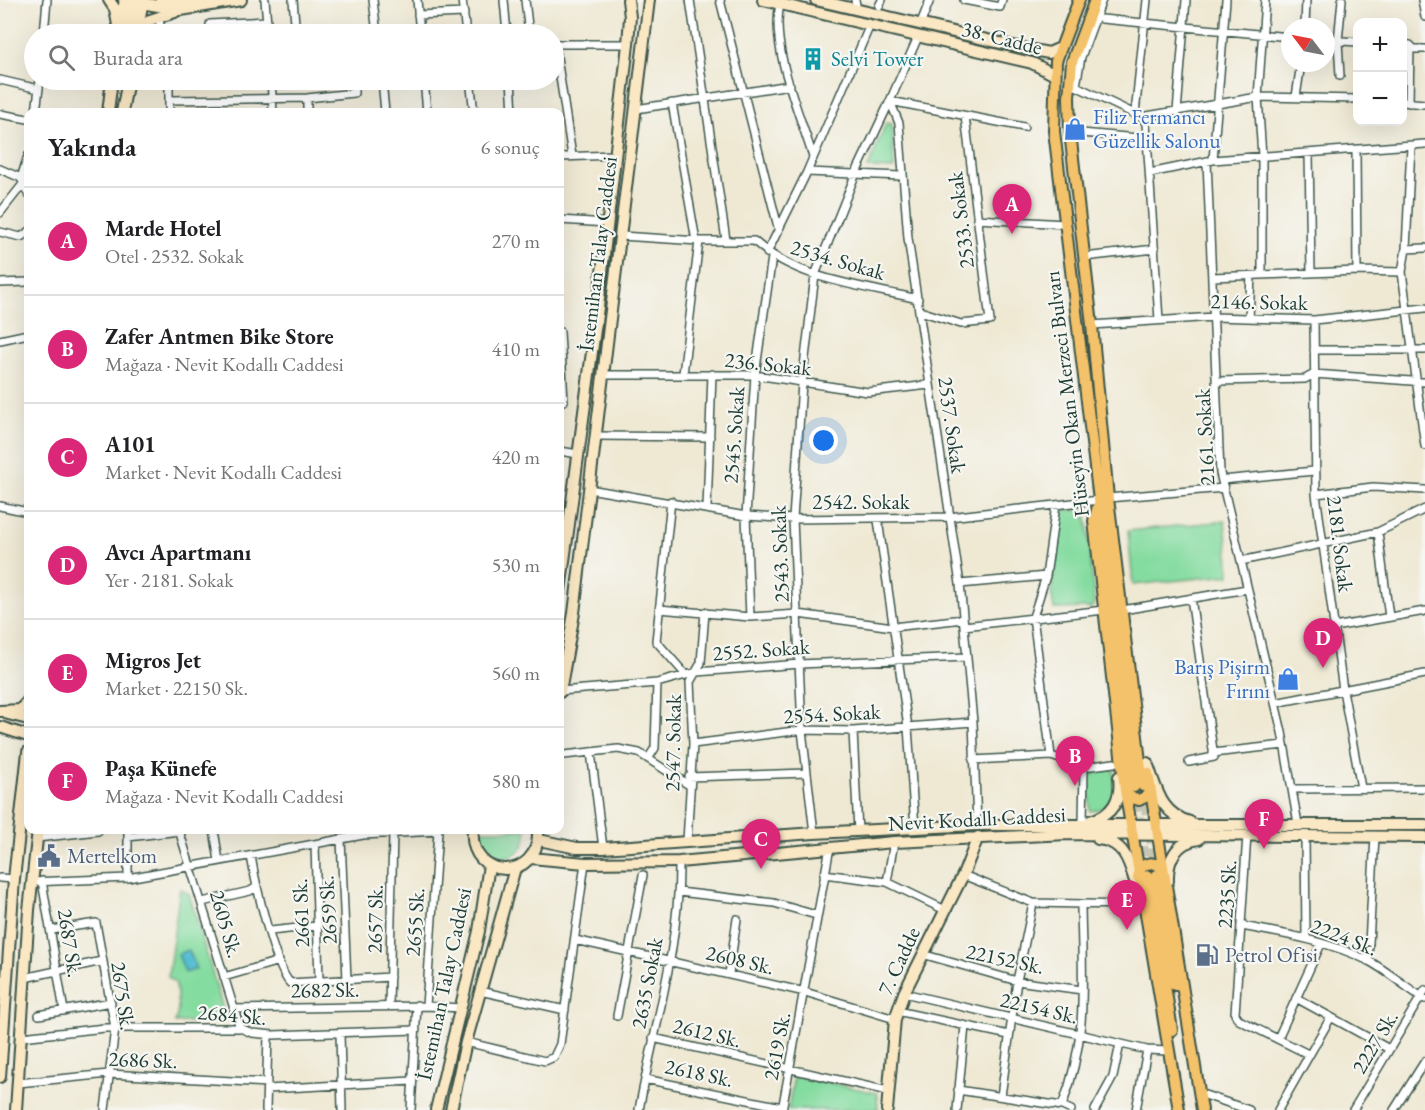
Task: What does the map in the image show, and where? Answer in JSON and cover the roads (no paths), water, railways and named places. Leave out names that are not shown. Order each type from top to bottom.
[{"type":"main road","points":[[109,0],[119,24]]},
{"type":"main road","points":[[161,0],[195,2],[215,0]]},
{"type":"main road","points":[[147,24],[159,16],[181,10],[241,0]]},
{"type":"main road","name":"İstemihan Talay Caddesi","points":[[564,561],[598,307],[628,44],[630,17],[628,0]]},
{"type":"main road","name":"İstemihan Talay Caddesi","points":[[564,669],[574,613],[649,0]]},
{"type":"main road","name":"38. Cadde","points":[[763,0],[1032,63],[1055,75]]},
{"type":"main road","name":"38. Cadde","points":[[816,0],[856,5],[920,26],[1049,53],[1058,49]]},
{"type":"main road","name":"Hüseyin Okan Merzeci Bulvarı","points":[[1079,0],[1058,49],[1054,131],[1103,499],[1138,788]]},
{"type":"main road","name":"Hüseyin Okan Merzeci Bulvarı","points":[[1095,0],[1072,62],[1070,132],[1092,325],[1103,499]]},
{"type":"main road","points":[[125,24],[132,1]]},
{"type":"main road","points":[[132,1],[181,10]]},
{"type":"main road","points":[[132,1],[136,24]]},
{"type":"main road","points":[[108,108],[111,90]]},
{"type":"main road","points":[[122,90],[123,108]]},
{"type":"main road","points":[[123,108],[126,90]]},
{"type":"main road","points":[[1063,824],[1083,822],[1104,816],[1115,804],[1120,788],[1094,521],[1103,499],[1116,514],[1147,763],[1157,794],[1167,810],[1183,820],[1211,826]]},
{"type":"main road","points":[[0,712],[20,710],[24,706]]},
{"type":"main road","points":[[0,712],[24,718]]},
{"type":"main road","points":[[0,727],[24,735]]},
{"type":"main road","points":[[1117,759],[1138,788],[1157,830],[1152,875],[1185,1110]]},
{"type":"main road","points":[[1147,763],[1138,788],[1132,829],[1152,875],[1169,900]]},
{"type":"main road","points":[[0,1077],[5,942],[24,788]]},
{"type":"main road","name":"Nevit Kodallı Caddesi","points":[[539,835],[577,848],[977,825],[1063,824],[1247,835],[1425,837]]},
{"type":"main road","name":"Nevit Kodallı Caddesi","points":[[1157,830],[1298,824],[1425,825]]},
{"type":"main road","name":"Nevit Kodallı Caddesi","points":[[531,858],[585,863],[679,862],[894,842],[1132,829]]},
{"type":"main road","points":[[16,1110],[24,978],[37,881],[38,834]]},
{"type":"main road","points":[[472,834],[474,850],[489,865],[497,868],[515,868],[531,858],[539,835]]},
{"type":"main road","points":[[1068,834],[1108,841],[1121,849],[1130,862],[1179,1110]]},
{"type":"main road","points":[[1202,1110],[1169,900],[1168,868],[1175,852],[1188,842],[1222,834]]},
{"type":"main road","name":"7. Cadde","points":[[887,1110],[896,1015],[922,954],[963,875],[978,837]]},
{"type":"main road","name":"İstemihan Talay Caddesi","points":[[436,1110],[479,931],[489,865]]},
{"type":"main road","name":"İstemihan Talay Caddesi","points":[[451,1110],[466,1042],[515,868]]},
{"type":"main road","points":[[1138,905],[1152,875]]},
{"type":"main road","points":[[1152,875],[1195,1110]]},
{"type":"street","points":[[45,24],[47,0]]},
{"type":"street","points":[[265,0],[267,24]]},
{"type":"street","points":[[293,0],[295,24]]},
{"type":"street","points":[[373,0],[376,24]]},
{"type":"street","points":[[417,0],[419,24]]},
{"type":"street","points":[[462,0],[465,24]]},
{"type":"street","points":[[504,0],[506,24]]},
{"type":"street","points":[[525,0],[529,24]]},
{"type":"street","points":[[621,236],[697,241],[726,240],[690,0]]},
{"type":"street","points":[[720,0],[778,227]]},
{"type":"street","points":[[920,26],[930,0]]},
{"type":"street","points":[[964,0],[1000,7],[1002,0]]},
{"type":"street","points":[[1102,0],[1072,86],[1138,116],[1146,123],[1149,139],[1159,320]]},
{"type":"street","points":[[1138,116],[1147,0]]},
{"type":"street","points":[[1177,112],[1186,0]]},
{"type":"street","name":"2161. Sokak","points":[[1226,0],[1225,32],[1210,160],[1212,278],[1223,484],[1275,703],[1298,824]]},
{"type":"street","points":[[1263,275],[1262,156],[1258,97],[1265,0]]},
{"type":"street","points":[[1305,18],[1306,0]]},
{"type":"street","points":[[1340,76],[1338,41],[1342,0]]},
{"type":"street","points":[[1422,0],[1425,16]]},
{"type":"street","points":[[780,4],[778,31],[790,85],[813,157]]},
{"type":"street","points":[[418,15],[464,13]]},
{"type":"street","points":[[159,16],[160,24]]},
{"type":"street","points":[[1102,19],[1281,37]]},
{"type":"street","points":[[210,24],[267,21]]},
{"type":"street","name":"2545. Sokak","points":[[750,617],[746,516],[755,375],[769,255],[778,227],[807,172],[870,25]]},
{"type":"street","points":[[918,37],[890,101],[1024,127]]},
{"type":"street","points":[[1335,41],[1353,42]]},
{"type":"street","points":[[564,44],[628,44]]},
{"type":"street","points":[[1407,46],[1414,49],[1425,49]]},
{"type":"street","points":[[1296,98],[1300,72]]},
{"type":"street","points":[[0,80],[24,86]]},
{"type":"street","points":[[636,109],[790,85]]},
{"type":"street","points":[[37,108],[39,90]]},
{"type":"street","points":[[169,108],[170,90]]},
{"type":"street","points":[[272,90],[273,108]]},
{"type":"street","points":[[170,100],[307,98],[354,93],[354,90]]},
{"type":"street","points":[[383,90],[385,108]]},
{"type":"street","points":[[425,90],[427,108]]},
{"type":"street","points":[[471,90],[474,108]]},
{"type":"street","points":[[512,90],[513,108]]},
{"type":"street","points":[[561,90],[572,156]]},
{"type":"street","points":[[1138,116],[1177,112],[1217,102],[1258,97],[1353,99]]},
{"type":"street","points":[[307,98],[307,108]]},
{"type":"street","name":"2543. Sokak","points":[[814,833],[802,730],[793,519],[802,383],[816,274],[856,173],[890,101]]},
{"type":"street","name":"2537. Sokak","points":[[890,101],[899,123],[901,176],[929,386],[960,584],[973,722],[977,825]]},
{"type":"street","points":[[1407,102],[1425,104]]},
{"type":"street","points":[[672,104],[697,241],[683,375]]},
{"type":"street","points":[[0,114],[24,118]]},
{"type":"street","name":"2533. Sokak","points":[[920,311],[961,324],[990,321],[965,116]]},
{"type":"street","points":[[1070,132],[1149,139]]},
{"type":"street","points":[[1150,173],[1210,160],[1425,144]]},
{"type":"street","points":[[1411,146],[1406,249],[1402,272],[1425,446]]},
{"type":"street","points":[[1356,150],[1357,271]]},
{"type":"street","points":[[1309,153],[1311,272]]},
{"type":"street","points":[[564,157],[614,155]]},
{"type":"street","points":[[0,170],[22,181],[24,185]]},
{"type":"street","points":[[807,172],[901,176]]},
{"type":"street","points":[[0,213],[22,181],[24,173]]},
{"type":"street","points":[[977,219],[1065,224]]},
{"type":"street","points":[[564,220],[607,223]]},
{"type":"street","points":[[0,232],[21,237],[24,235]]},
{"type":"street","name":"2534. Sokak","points":[[726,240],[754,241],[769,255],[816,274],[918,299]]},
{"type":"street","points":[[1406,249],[1425,248]]},
{"type":"street","points":[[1084,257],[1155,249]]},
{"type":"street","points":[[1212,278],[1311,272],[1402,272]]},
{"type":"street","points":[[1249,318],[1251,276]]},
{"type":"street","points":[[0,283],[24,282]]},
{"type":"street","name":"2146. Sokak","points":[[1092,325],[1214,317],[1314,320],[1425,308]]},
{"type":"street","name":"2181. Sokak","points":[[1314,320],[1316,494],[1343,690],[1361,788]]},
{"type":"street","points":[[0,340],[24,335]]},
{"type":"street","points":[[1314,350],[1425,350]]},
{"type":"street","points":[[1219,381],[1305,379],[1314,374],[1425,382]]},
{"type":"street","name":"236. Sokak","points":[[603,375],[755,375],[868,392],[929,386]]},
{"type":"street","points":[[707,508],[712,375]]},
{"type":"street","points":[[595,436],[710,437]]},
{"type":"street","points":[[564,452],[578,454]]},
{"type":"street","name":"2542. Sokak","points":[[589,489],[671,501],[746,516],[878,520],[949,517],[1056,505],[1314,471]]},
{"type":"street","points":[[1316,494],[1373,488],[1425,490]]},
{"type":"street","points":[[671,501],[656,641],[686,675]]},
{"type":"street","points":[[1051,756],[1033,617],[1046,576],[1056,505]]},
{"type":"street","points":[[0,506],[24,511]]},
{"type":"street","points":[[1241,561],[1378,532],[1425,509]]},
{"type":"street","points":[[878,520],[908,727],[915,828]]},
{"type":"street","points":[[1378,532],[1389,617]]},
{"type":"street","points":[[960,584],[1046,576]]},
{"type":"street","points":[[1128,609],[1247,589]]},
{"type":"street","points":[[1191,598],[1213,755]]},
{"type":"street","points":[[659,609],[750,617],[798,614],[893,627],[1104,610]]},
{"type":"street","points":[[1334,627],[1425,611]]},
{"type":"street","name":"2547. Sokak","points":[[687,842],[693,744],[690,682],[701,663],[705,612]]},
{"type":"street","name":"2552. Sokak","points":[[564,692],[657,683],[697,672],[800,664],[967,657]]},
{"type":"street","points":[[1275,703],[1425,674]]},
{"type":"street","points":[[648,759],[655,748],[657,683]]},
{"type":"street","name":"2554. Sokak","points":[[693,744],[802,730],[853,731],[973,722]]},
{"type":"street","points":[[853,731],[858,832]]},
{"type":"street","points":[[1190,762],[1213,755],[1284,745]]},
{"type":"street","points":[[564,755],[618,749],[639,753],[689,781],[807,773]]},
{"type":"street","points":[[591,752],[603,848]]},
{"type":"street","points":[[974,760],[1051,756],[1084,767],[1117,759]]},
{"type":"street","points":[[1083,822],[1084,767]]},
{"type":"street","points":[[1293,789],[1425,788]]},
{"type":"street","points":[[128,834],[128,878]]},
{"type":"street","name":"2605 Sk.","points":[[180,834],[240,1028]]},
{"type":"street","points":[[215,834],[219,861]]},
{"type":"street","points":[[37,881],[128,878],[341,839],[384,834]]},
{"type":"street","name":"2657 Sk.","points":[[389,1006],[393,834]]},
{"type":"street","name":"2655 Sk.","points":[[426,1006],[438,834]]},
{"type":"street","name":"2235 Sk.","points":[[1247,835],[1234,1014],[1239,1020],[1308,1054]]},
{"type":"street","points":[[1305,836],[1306,938]]},
{"type":"street","points":[[1368,961],[1375,836]]},
{"type":"street","name":"2659 Sk.","points":[[341,839],[347,980]]},
{"type":"street","points":[[886,882],[894,842]]},
{"type":"street","name":"2661 Sk.","points":[[315,844],[319,981]]},
{"type":"street","name":"2619 Sk.","points":[[782,1109],[830,847]]},
{"type":"street","points":[[252,856],[258,887],[279,961],[285,977],[291,983],[390,977]]},
{"type":"street","name":"2635 Sokak","points":[[639,1110],[669,960],[679,892],[679,862]]},
{"type":"street","points":[[466,1042],[545,1061],[554,1057],[560,1044],[585,863]]},
{"type":"street","points":[[824,874],[886,882],[945,910]]},
{"type":"street","points":[[617,1016],[643,875]]},
{"type":"street","points":[[963,875],[1033,903],[1138,905]]},
{"type":"street","points":[[0,878],[14,879]]},
{"type":"street","name":"2687 Sk.","points":[[37,881],[52,930],[64,1011]]},
{"type":"street","points":[[202,902],[258,887]]},
{"type":"street","points":[[679,892],[774,903],[816,915]]},
{"type":"street","points":[[1001,1096],[1017,981],[1033,903]]},
{"type":"street","points":[[1062,1106],[1074,1074],[1082,1034],[1081,905]]},
{"type":"street","points":[[729,974],[737,919]]},
{"type":"street","name":"2675 Sk.","points":[[52,930],[96,923],[115,1028],[105,1110]]},
{"type":"street","points":[[270,931],[317,926]]},
{"type":"street","name":"2224 Sk.","points":[[1242,926],[1306,938],[1339,948],[1368,961],[1424,995]]},
{"type":"street","name":"2608 Sk.","points":[[575,940],[729,974],[896,1015],[1009,1035]]},
{"type":"street","points":[[1278,1038],[1321,944]]},
{"type":"street","name":"22152 Sk.","points":[[922,954],[1017,981],[1082,990]]},
{"type":"street","points":[[24,978],[102,961]]},
{"type":"street","points":[[224,977],[279,961]]},
{"type":"street","points":[[480,991],[565,1010]]},
{"type":"street","name":"22154 Sk.","points":[[904,993],[1147,1050],[1168,1051]]},
{"type":"street","name":"2227 Sk.","points":[[1357,1109],[1389,1049],[1424,995]]},
{"type":"street","points":[[1296,998],[1389,1049]]},
{"type":"street","points":[[39,1015],[111,1002]]},
{"type":"street","points":[[411,1110],[417,1005],[461,1008]]},
{"type":"street","name":"2682 Sk.","points":[[233,1009],[417,1005]]},
{"type":"street","points":[[1278,1110],[1330,1017]]},
{"type":"street","points":[[957,1110],[965,1026]]},
{"type":"street","name":"2684 Sk.","points":[[21,1037],[115,1028],[240,1028],[268,1035],[416,1030]]},
{"type":"street","points":[[340,1033],[342,1110]]},
{"type":"street","points":[[266,1110],[268,1035]]},
{"type":"street","name":"2612 Sk.","points":[[653,1038],[888,1090]]},
{"type":"street","points":[[1095,1110],[1113,1077],[1120,1044]]},
{"type":"street","points":[[1136,1110],[1147,1050]]},
{"type":"street","points":[[1394,1110],[1425,1061]]},
{"type":"street","name":"2686 Sk.","points":[[18,1083],[109,1074],[267,1086],[412,1081]]},
{"type":"street","name":"2618 Sk.","points":[[645,1079],[782,1109]]},
{"type":"street","points":[[958,1090],[1062,1106],[1071,1110]]},
{"type":"street","points":[[1199,1093],[1248,1110]]},
{"type":"water","points":[[189,950],[196,969],[185,973],[178,954]]},
{"type":"tunnel","points":[[1134,787],[1147,873]]},
{"type":"tunnel","points":[[1143,789],[1156,871]]},
{"type":"place","name":"Selvi Tower","points":[[813,59]]},
{"type":"place","name":"Filiz Fermancı Güzellik Salonu","points":[[1075,129]]},
{"type":"place","name":"Marde Hotel","points":[[1012,234]]},
{"type":"place","name":"Avcı Apartmanı","points":[[1323,668]]},
{"type":"place","name":"Barış Pişirm Fırını","points":[[1288,679]]},
{"type":"place","name":"Zafer Antmen Bike Store","points":[[1075,786]]},
{"type":"place","name":"Paşa Künefe","points":[[1264,849]]},
{"type":"place","name":"Mertelkom","points":[[49,856]]},
{"type":"place","name":"A101","points":[[761,869]]},
{"type":"place","name":"Migros Jet","points":[[1127,930]]},
{"type":"place","name":"Petrol Ofisi","points":[[1207,955]]}]
